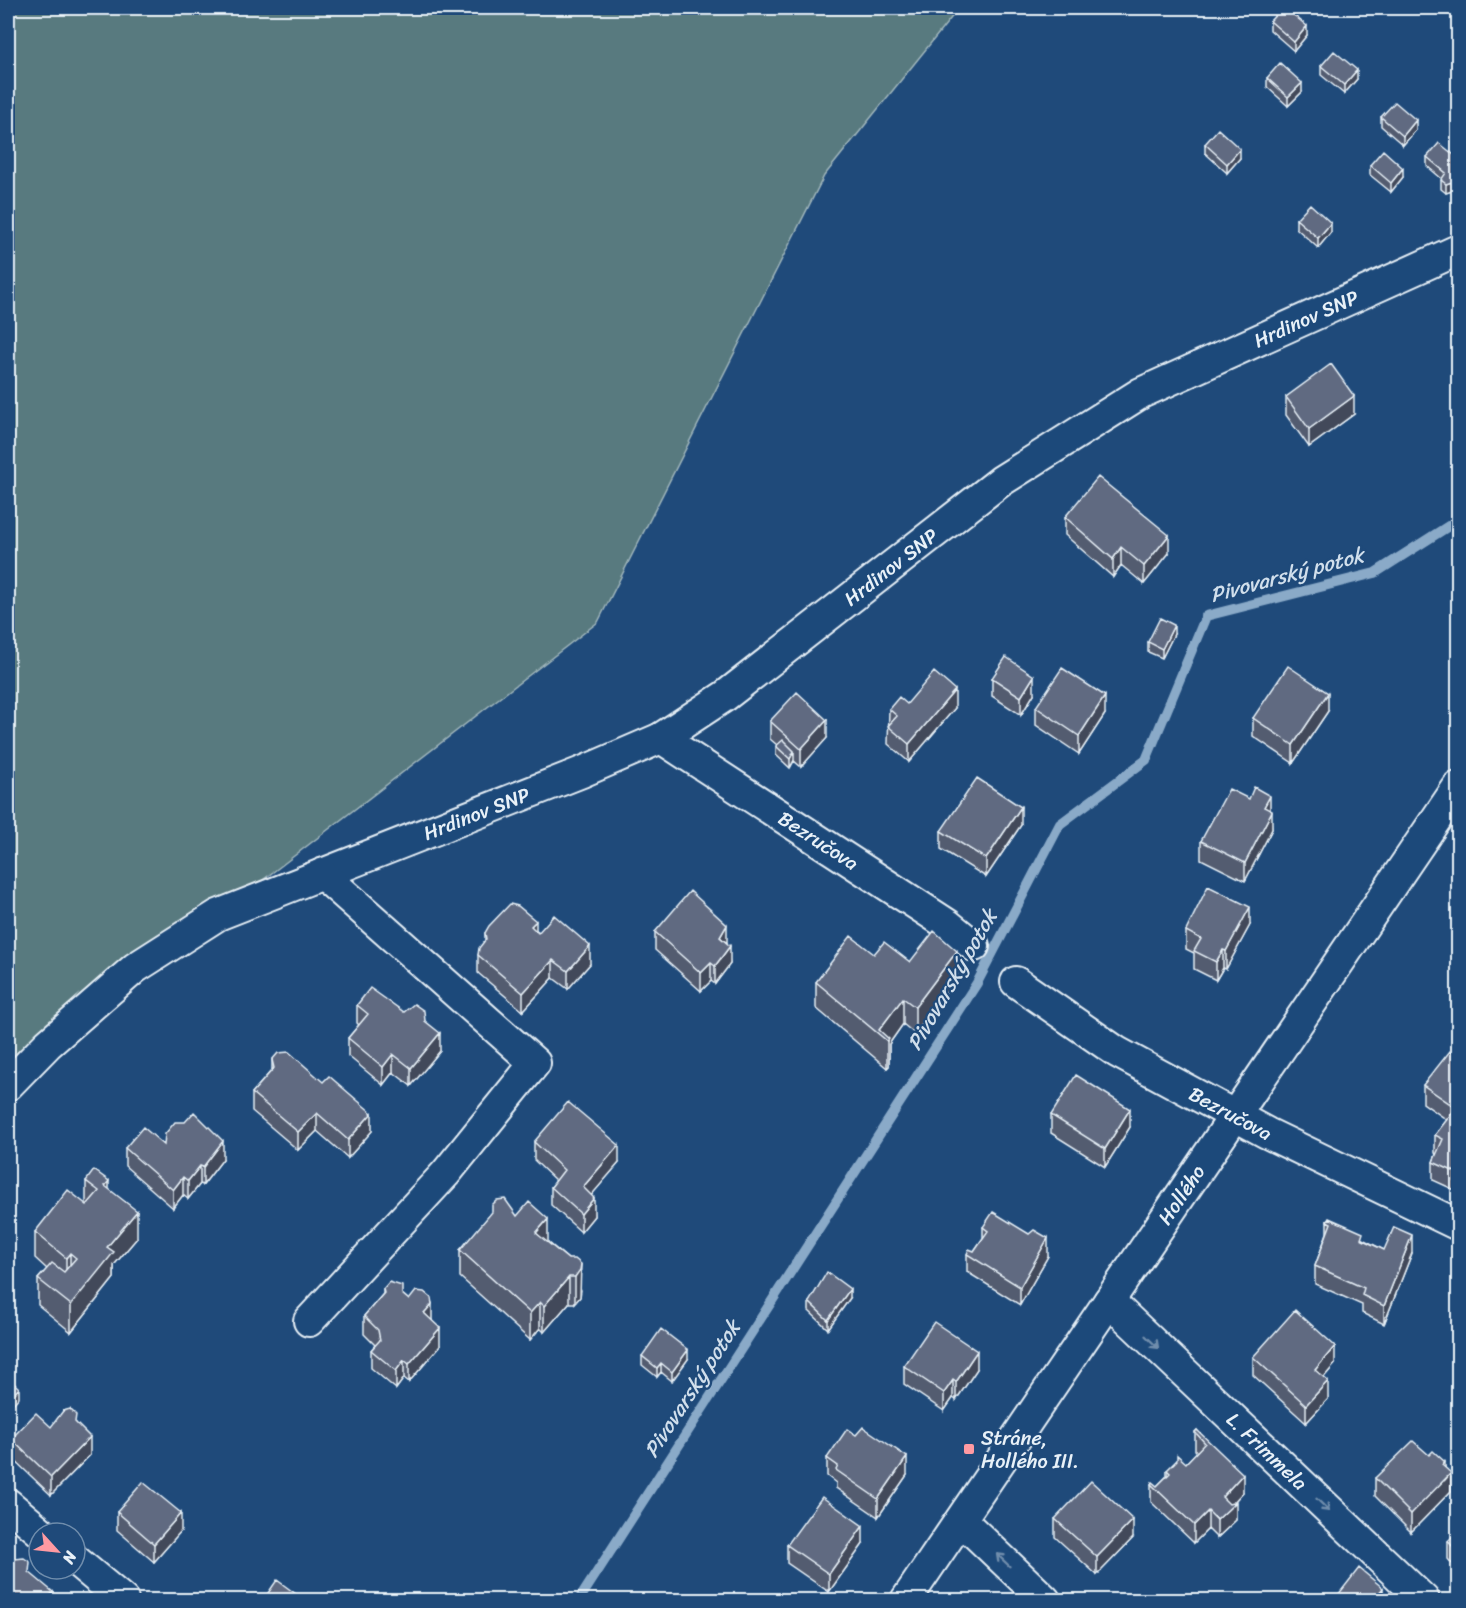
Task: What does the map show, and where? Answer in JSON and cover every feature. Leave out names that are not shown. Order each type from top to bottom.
[{"type":"street","name":"Hrdinov SNP","points":[[8,1085],[48,1044],[135,968],[218,915],[582,772],[661,738],[725,696],[1001,480],[1141,393],[1458,250]]},
{"type":"street","name":"Bezručova","points":[[661,738],[947,924],[974,946]]},
{"type":"street","name":"Hollého","points":[[906,1600],[1458,787]]},
{"type":"street","points":[[309,1321],[446,1173],[535,1063],[322,874]]},
{"type":"street","name":"Bezručova","points":[[1016,982],[1117,1052],[1267,1133],[1458,1225]]},
{"type":"street","name":"L. Frimmela","points":[[1109,1301],[1424,1600]]},
{"type":"street","points":[[8,1504],[28,1521]]},
{"type":"street","points":[[961,1520],[1045,1600]]},
{"type":"street","points":[[87,1570],[123,1600]]},
{"type":"green space","points":[[8,8],[959,8],[824,176],[598,622],[8,1076]]},
{"type":"building","points":[[1282,8],[1307,26],[1294,42],[1270,21]]},
{"type":"building","points":[[1334,51],[1357,70],[1344,85],[1321,66]]},
{"type":"building","points":[[1280,63],[1302,83],[1288,97],[1267,78]]},
{"type":"building","points":[[1395,102],[1416,120],[1403,136],[1381,117]]},
{"type":"building","points":[[1218,129],[1240,149],[1227,164],[1205,144]]},
{"type":"building","points":[[1439,143],[1458,158],[1458,199],[1452,182],[1446,184],[1441,180],[1446,173],[1427,157]]},
{"type":"building","points":[[1383,150],[1403,168],[1391,183],[1370,165]]},
{"type":"building","points":[[1310,204],[1331,223],[1318,238],[1296,219]]},
{"type":"building","points":[[1331,364],[1354,396],[1309,429],[1286,397]]},
{"type":"building","points":[[1098,477],[1169,535],[1144,566],[1121,547],[1113,559],[1065,517]]},
{"type":"building","points":[[1160,618],[1174,625],[1162,649],[1148,642]]},
{"type":"building","points":[[1006,657],[1034,676],[1021,697],[992,678]]},
{"type":"building","points":[[1288,666],[1328,693],[1293,745],[1253,718]]},
{"type":"building","points":[[1062,668],[1105,696],[1079,736],[1036,707]]},
{"type":"building","points":[[934,672],[955,690],[909,744],[888,726],[897,716],[889,709],[899,697],[907,704]]},
{"type":"building","points":[[797,692],[827,720],[801,749],[770,721]]},
{"type":"building","points":[[783,740],[794,751],[790,759],[776,746]]},
{"type":"building","points":[[977,778],[1021,807],[986,859],[941,831]]},
{"type":"building","points":[[1254,787],[1270,796],[1264,807],[1272,811],[1245,863],[1201,841],[1229,789],[1249,799]]},
{"type":"building","points":[[1208,886],[1250,907],[1226,951],[1223,950],[1216,962],[1194,951],[1201,939],[1186,931]]},
{"type":"building","points":[[690,891],[727,925],[720,937],[730,946],[715,966],[711,963],[701,973],[655,932]]},
{"type":"building","points":[[510,904],[518,906],[536,921],[531,926],[538,933],[554,915],[590,946],[568,971],[553,960],[523,993],[478,955],[479,948],[486,939],[485,933],[489,926]]},
{"type":"building","points":[[934,931],[957,951],[915,1007],[903,998],[879,1030],[889,1039],[887,1041],[816,982],[851,936],[874,954],[884,942],[910,962]]},
{"type":"building","points":[[370,988],[404,1012],[414,1004],[424,1011],[425,1021],[440,1033],[411,1068],[393,1054],[383,1067],[348,1038],[368,1014],[357,1005]]},
{"type":"building","points":[[1450,1051],[1458,1058],[1458,1165],[1455,1172],[1433,1162],[1443,1139],[1435,1135],[1456,1108],[1423,1085]]},
{"type":"building","points":[[289,1052],[323,1082],[329,1076],[372,1113],[348,1140],[317,1113],[298,1132],[252,1093],[274,1068],[272,1060],[278,1053]]},
{"type":"building","points":[[1076,1075],[1130,1109],[1105,1149],[1051,1115]]},
{"type":"building","points":[[568,1102],[619,1145],[583,1187],[594,1198],[581,1214],[551,1187],[564,1170],[534,1142]]},
{"type":"building","points":[[194,1112],[223,1141],[203,1167],[200,1166],[188,1181],[183,1177],[173,1190],[125,1148],[143,1127],[164,1145],[165,1134],[175,1122],[185,1122]]},
{"type":"building","points":[[94,1170],[109,1181],[105,1186],[137,1211],[107,1247],[114,1252],[71,1305],[38,1279],[52,1263],[64,1272],[76,1258],[70,1253],[66,1258],[35,1232],[68,1190],[87,1205],[99,1191],[86,1181]]},
{"type":"building","points":[[505,1199],[517,1216],[529,1202],[548,1219],[536,1233],[568,1259],[575,1259],[581,1264],[575,1277],[569,1277],[544,1306],[540,1302],[530,1313],[460,1250],[492,1212],[492,1205],[497,1200]]},
{"type":"building","points":[[993,1212],[1029,1234],[1034,1230],[1048,1238],[1020,1287],[967,1254],[969,1249],[974,1251],[988,1231],[983,1227]]},
{"type":"building","points":[[1329,1218],[1363,1233],[1361,1239],[1384,1250],[1394,1227],[1412,1235],[1384,1306],[1362,1295],[1364,1288],[1315,1266],[1331,1223],[1327,1221]]},
{"type":"building","points":[[827,1272],[850,1289],[828,1320],[809,1302]]},
{"type":"building","points":[[389,1282],[402,1286],[402,1294],[409,1300],[416,1291],[424,1292],[431,1298],[432,1304],[424,1313],[440,1328],[409,1364],[404,1360],[396,1371],[371,1350],[380,1340],[378,1330],[364,1316],[384,1293],[383,1289]]},
{"type":"building","points":[[1295,1310],[1335,1346],[1315,1370],[1328,1381],[1306,1405],[1253,1357]]},
{"type":"building","points":[[934,1322],[977,1351],[956,1382],[953,1380],[944,1393],[904,1366]]},
{"type":"building","points":[[661,1329],[688,1350],[672,1372],[661,1363],[657,1368],[642,1356]]},
{"type":"building","points":[[8,1378],[19,1388],[8,1401]]},
{"type":"building","points":[[70,1409],[76,1415],[75,1422],[90,1437],[51,1477],[11,1439],[36,1413],[51,1427],[63,1411]]},
{"type":"building","points":[[863,1427],[907,1457],[878,1499],[836,1470],[838,1466],[827,1458],[847,1429],[856,1435]]},
{"type":"building","points":[[1197,1430],[1243,1474],[1222,1497],[1229,1504],[1236,1502],[1217,1520],[1208,1511],[1194,1525],[1151,1484],[1152,1482],[1157,1486],[1170,1473],[1167,1470],[1177,1460],[1177,1455],[1186,1463],[1205,1443],[1195,1432]]},
{"type":"building","points":[[1413,1441],[1429,1455],[1433,1451],[1445,1462],[1442,1465],[1451,1473],[1411,1514],[1375,1478]]},
{"type":"building","points":[[1091,1481],[1133,1520],[1097,1557],[1055,1519]]},
{"type":"building","points":[[143,1482],[181,1513],[154,1544],[117,1512]]},
{"type":"building","points":[[822,1497],[863,1526],[829,1574],[787,1545]]},
{"type":"building","points":[[1458,1532],[1458,1553],[1448,1541]]},
{"type":"building","points":[[14,1559],[27,1560],[27,1581],[40,1581],[53,1592],[46,1600],[8,1600],[8,1562],[10,1564]]},
{"type":"building","points":[[1359,1568],[1383,1588],[1373,1600],[1345,1600],[1338,1595]]},
{"type":"building","points":[[277,1580],[304,1600],[252,1600],[256,1595],[264,1599]]},
{"type":"building","points":[[743,1595],[749,1600],[739,1600]]},
{"type":"waterway","name":"Pivovarský potok","points":[[579,1600],[977,983],[1060,824],[1146,760],[1206,616],[1375,573],[1458,520]]},
{"type":"place","name":"Stráne, Hollého III.","points":[[969,1449]]}]
